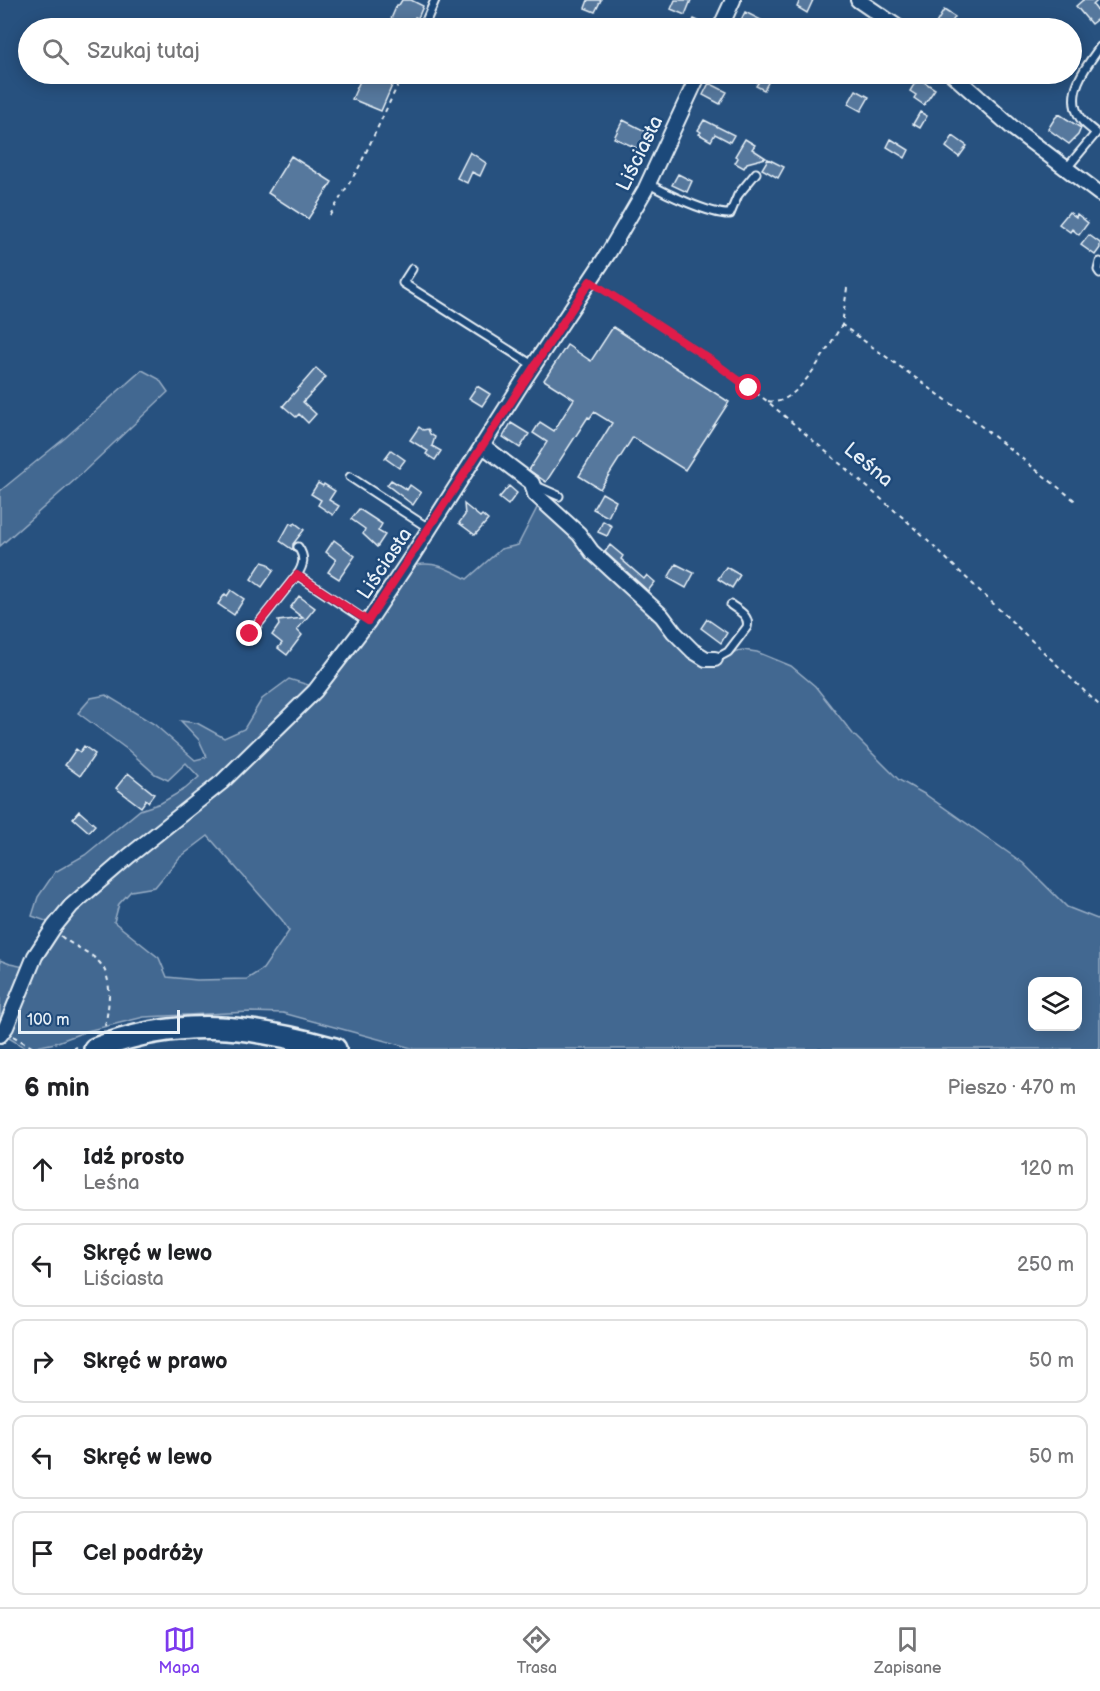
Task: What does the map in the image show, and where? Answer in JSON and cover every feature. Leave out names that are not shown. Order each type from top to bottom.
[{"type":"main road","points":[[99,1043],[156,1031],[206,1027],[259,1030],[335,1049]]},
{"type":"street","points":[[725,18],[733,0]]},
{"type":"street","points":[[858,0],[884,18]]},
{"type":"street","name":"Liściasta","points":[[3,1031],[29,970],[54,927],[71,906],[129,856],[222,782],[276,731],[315,691],[368,621],[609,252],[648,183],[694,84]]},
{"type":"street","points":[[963,84],[1014,129],[1100,194]]},
{"type":"street","points":[[482,445],[532,483],[535,494],[579,534],[592,552],[662,616],[693,651],[706,659],[715,659]]},
{"type":"lane","points":[[427,18],[435,0]]},
{"type":"lane","points":[[1082,72],[1100,47]]},
{"type":"lane","points":[[1066,169],[1096,133],[1079,117],[1074,99],[1078,84]]},
{"type":"lane","points":[[648,183],[722,215],[730,214],[738,195],[756,173]]},
{"type":"lane","points":[[1100,262],[1098,270],[1100,273]]},
{"type":"lane","points":[[412,269],[403,284],[534,366]]},
{"type":"lane","points":[[350,477],[430,529]]},
{"type":"lane","points":[[532,483],[559,496]]},
{"type":"lane","points":[[250,634],[302,567],[303,555],[298,547]]},
{"type":"lane","points":[[297,575],[368,621]]},
{"type":"lane","points":[[715,659],[728,652],[749,623],[747,617],[731,605]]},
{"type":"path","points":[[330,215],[359,167],[398,84]]},
{"type":"path","name":"Leśna","points":[[590,281],[711,360],[767,401],[908,522],[1100,706]]},
{"type":"path","points":[[767,401],[781,401],[791,395],[807,378],[842,325],[847,288]]},
{"type":"path","points":[[842,325],[967,415],[1078,502]]},
{"type":"path","points":[[54,927],[64,940],[100,963],[106,975],[109,1001],[99,1043]]},
{"type":"path","points":[[3,1031],[35,1049]]},
{"type":"shaded area","points":[[142,370],[159,379],[168,392],[77,478],[0,546],[0,491],[65,438]]},
{"type":"shaded area","points":[[539,504],[713,661],[743,650],[757,652],[791,666],[815,686],[853,734],[899,780],[926,795],[1023,863],[1067,907],[1100,920],[1100,1049],[415,1049],[283,1013],[250,1012],[144,1017],[27,1049],[4,1035],[0,1041],[0,960],[29,968],[52,931],[46,921],[32,916],[38,897],[55,872],[85,855],[140,810],[161,803],[185,789],[199,777],[186,763],[168,780],[155,774],[128,750],[78,713],[91,698],[106,695],[154,724],[195,760],[207,757],[199,740],[181,721],[197,723],[224,738],[244,729],[262,699],[289,679],[318,688],[416,565],[437,565],[467,579],[501,549],[518,545]],"holes":[[[208,836],[282,920],[289,931],[263,969],[247,979],[197,980],[167,977],[159,958],[114,922],[119,904],[131,891],[155,887],[179,858]]]},
{"type":"building","points":[[402,0],[411,0],[423,6],[418,18],[391,18]]},
{"type":"building","points":[[588,0],[601,0],[595,12],[585,8]]},
{"type":"building","points":[[675,0],[691,0],[685,15],[671,9]]},
{"type":"building","points":[[800,0],[813,0],[807,13],[797,7]]},
{"type":"building","points":[[1083,0],[1098,0],[1093,5],[1100,17],[1091,24],[1076,6]]},
{"type":"building","points":[[944,10],[955,17],[954,18],[939,18]]},
{"type":"building","points":[[745,12],[757,18],[742,18]]},
{"type":"building","points":[[359,84],[393,84],[381,111],[352,99]]},
{"type":"building","points":[[708,84],[727,92],[720,104],[703,95]]},
{"type":"building","points":[[757,84],[767,84],[764,90],[756,86]]},
{"type":"building","points":[[914,84],[927,84],[935,89],[924,105],[914,98],[916,95],[910,91]]},
{"type":"building","points":[[856,90],[869,97],[861,111],[848,104]]},
{"type":"building","points":[[920,112],[927,116],[920,128],[913,124]]},
{"type":"building","points":[[1059,114],[1081,128],[1069,144],[1048,129]]},
{"type":"building","points":[[623,120],[649,133],[641,150],[614,138]]},
{"type":"building","points":[[704,120],[734,135],[730,142],[715,134],[711,141],[699,134],[701,132],[698,130]]},
{"type":"building","points":[[953,136],[967,146],[959,157],[946,147]]},
{"type":"building","points":[[745,139],[755,145],[752,149],[766,158],[747,163],[744,168],[735,163],[738,158],[735,156]]},
{"type":"building","points":[[891,139],[909,150],[905,158],[887,147]]},
{"type":"building","points":[[470,152],[486,163],[480,176],[472,172],[467,183],[457,178]]},
{"type":"building","points":[[291,156],[332,182],[308,219],[268,193]]},
{"type":"building","points":[[768,159],[784,167],[778,178],[762,169]]},
{"type":"building","points":[[678,174],[692,181],[687,192],[672,185]]},
{"type":"building","points":[[1069,212],[1076,217],[1077,214],[1088,223],[1079,235],[1072,229],[1070,232],[1059,224]]},
{"type":"building","points":[[1089,235],[1100,243],[1100,248],[1095,255],[1081,245]]},
{"type":"building","points":[[613,327],[729,402],[685,470],[633,437],[600,489],[579,476],[612,423],[594,412],[590,418],[588,417],[546,482],[529,470],[547,442],[533,433],[540,422],[554,431],[574,399],[544,380],[567,345],[591,361]]},
{"type":"building","points":[[316,368],[326,377],[303,402],[316,414],[308,423],[299,414],[296,417],[283,406]]},
{"type":"building","points":[[477,386],[490,394],[482,406],[469,398]]},
{"type":"building","points":[[511,423],[529,434],[520,448],[503,437]]},
{"type":"building","points":[[419,427],[423,430],[428,429],[435,437],[432,446],[441,451],[435,460],[426,454],[428,451],[410,440]]},
{"type":"building","points":[[391,450],[405,460],[399,468],[385,458]]},
{"type":"building","points":[[391,480],[407,490],[410,485],[421,493],[413,505],[387,485]]},
{"type":"building","points":[[318,483],[335,491],[329,500],[339,506],[333,515],[318,505],[321,500],[311,494]]},
{"type":"building","points":[[509,486],[517,493],[508,505],[499,498]]},
{"type":"building","points":[[602,493],[616,501],[608,517],[593,509]]},
{"type":"building","points":[[464,504],[480,517],[482,515],[488,520],[475,535],[459,523],[465,515]]},
{"type":"building","points":[[359,509],[382,524],[378,531],[385,535],[377,547],[363,534],[365,529],[351,519]]},
{"type":"building","points":[[603,521],[612,526],[607,536],[598,532]]},
{"type":"building","points":[[290,523],[293,525],[295,523],[304,530],[293,544],[293,550],[280,541]]},
{"type":"building","points":[[334,540],[355,556],[339,579],[328,572],[336,560],[326,552]]},
{"type":"building","points":[[610,545],[623,556],[621,559],[644,579],[647,575],[655,582],[648,591],[605,552]]},
{"type":"building","points":[[262,562],[269,564],[274,570],[262,587],[251,579]]},
{"type":"building","points":[[676,564],[694,573],[686,588],[668,578]]},
{"type":"building","points":[[726,567],[740,575],[732,588],[718,579]]},
{"type":"building","points":[[231,590],[244,599],[234,615],[218,604]]},
{"type":"building","points":[[299,596],[315,608],[297,630],[302,635],[287,655],[278,648],[282,643],[272,635],[279,625],[278,621],[303,618],[290,608]]},
{"type":"building","points":[[707,619],[727,633],[721,643],[701,628]]},
{"type":"building","points":[[84,746],[95,754],[80,776],[65,765],[76,749],[80,752]]},
{"type":"building","points":[[128,773],[154,794],[141,807],[116,788]]},
{"type":"building","points":[[79,811],[95,825],[89,832],[73,818]]},
{"type":"route","points":[[250,634],[297,575],[368,621],[590,281],[711,360],[749,388]]}]
